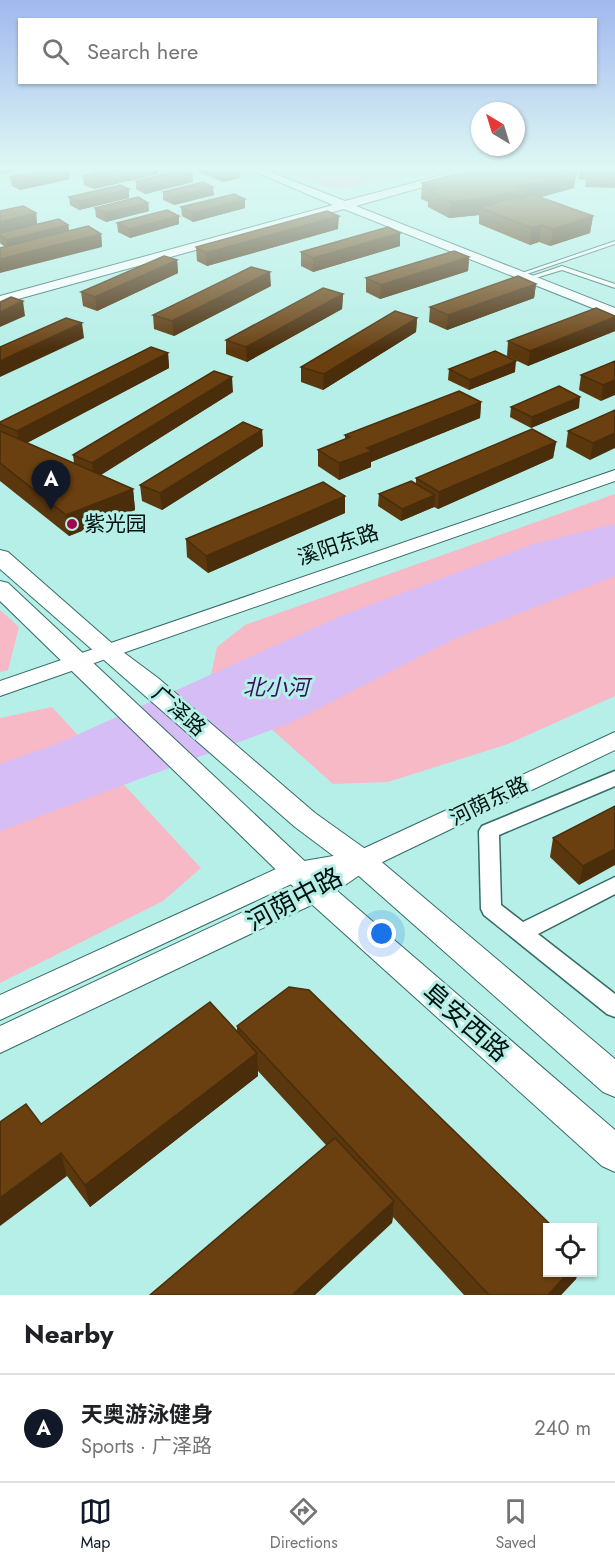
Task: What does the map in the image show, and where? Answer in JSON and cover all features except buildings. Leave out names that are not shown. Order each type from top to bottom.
[{"type":"main road","name":"广泽路","points":[[0,557],[106,651],[149,684],[305,820],[361,861]]},
{"type":"main road","name":"广泽路","points":[[0,588],[307,881]]},
{"type":"main road","points":[[361,861],[615,1082]]},
{"type":"main road","name":"阜安西路","points":[[307,881],[615,1154]]},
{"type":"street","points":[[0,288],[214,230]]},
{"type":"street","points":[[0,300],[253,230]]},
{"type":"street","points":[[406,230],[615,313]]},
{"type":"street","name":"溪阳东路","points":[[0,689],[615,475]]},
{"type":"street","name":"河荫东路","points":[[361,861],[615,740]]},
{"type":"street","points":[[615,778],[489,831],[491,909],[615,1007]]},
{"type":"street","name":"河荫中路","points":[[0,1008],[307,881],[361,861]]},
{"type":"street","name":"河荫中路","points":[[0,1040],[307,881]]},
{"type":"street","points":[[523,932],[615,885]]},
{"type":"lane","points":[[525,276],[615,242]]},
{"type":"lane","points":[[525,276],[562,268],[615,286]]},
{"type":"shaded area","points":[[615,494],[615,696],[508,744],[388,782],[333,784],[211,675],[217,647],[245,625]]},
{"type":"shaded area","points":[[0,610],[19,627],[8,670],[0,672]]},
{"type":"shaded area","points":[[52,707],[201,868],[163,901],[0,983],[0,718]]},
{"type":"water","name":"北小河","points":[[615,524],[615,576],[454,639],[290,723],[0,831],[0,764],[59,743],[343,615],[534,544]]},
{"type":"place","name":"天奥游泳健身","points":[[51,510]]},
{"type":"place","name":"紫光园","points":[[72,524]]}]
